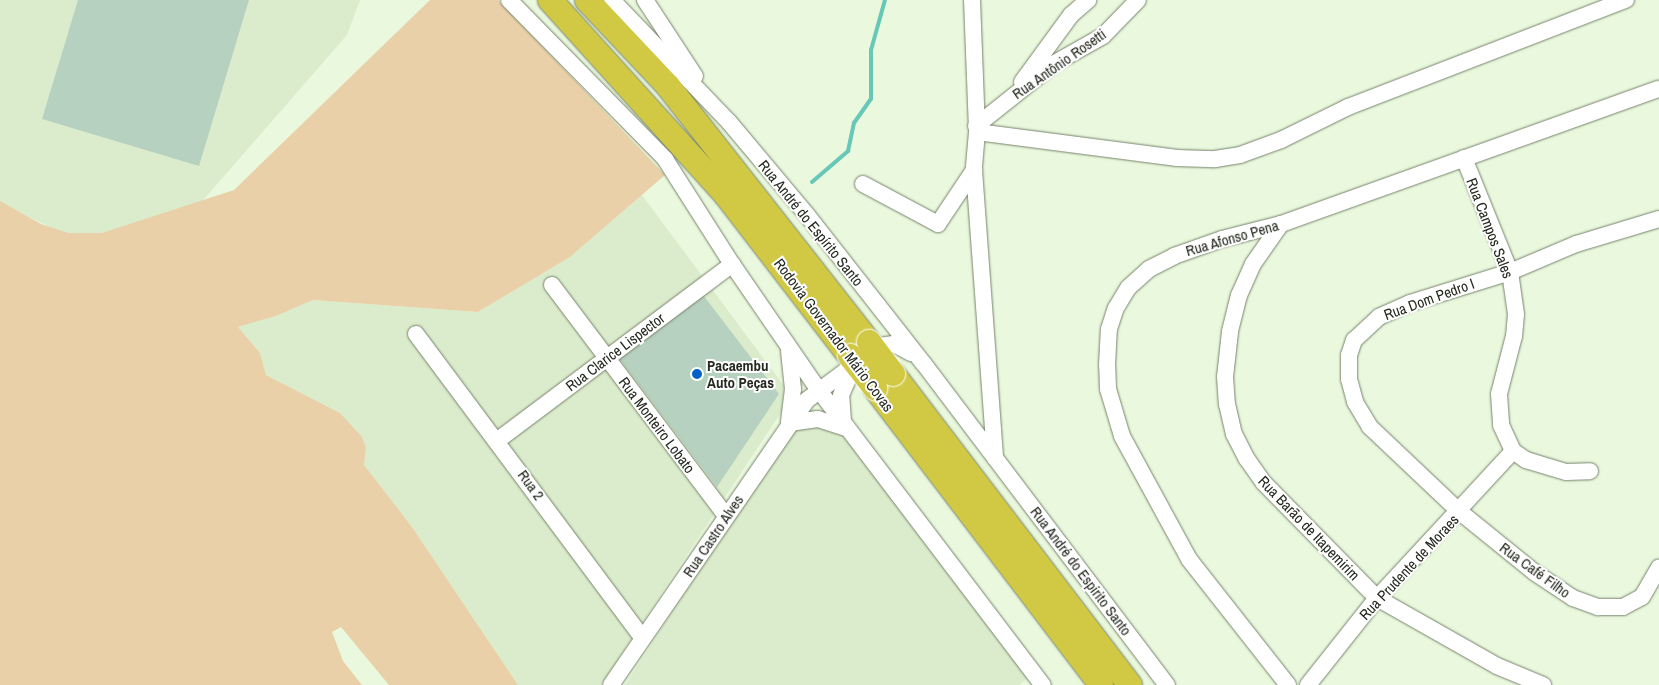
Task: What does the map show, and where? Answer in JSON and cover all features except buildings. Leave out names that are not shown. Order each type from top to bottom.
[{"type":"highway","name":"Rodovia Governador Mário Covas","points":[[550,0],[726,195],[1101,685]]},
{"type":"highway","name":"Rodovia Governador Mário Covas","points":[[587,0],[668,86],[869,342],[1130,685]]},
{"type":"street","points":[[509,0],[666,160],[732,264],[846,428],[1043,685]]},
{"type":"street","name":"Rua André do Espírito Santo","points":[[612,0],[713,105],[807,215],[924,364],[1167,685]]},
{"type":"street","points":[[645,0],[713,105]]},
{"type":"street","points":[[972,0],[976,129],[974,170],[995,458]]},
{"type":"street","points":[[1014,93],[1042,52],[1088,0]]},
{"type":"street","name":"Rua Antônio Rosetti","points":[[976,129],[1014,93],[1055,63],[1103,36],[1138,0]]},
{"type":"street","points":[[976,129],[1177,158],[1215,159],[1240,155],[1281,140],[1348,107],[1626,0]]},
{"type":"street","points":[[1042,52],[1055,63]]},
{"type":"street","name":"Rua Afonso Pena","points":[[1288,685],[1189,559],[1164,518],[1122,436],[1110,398],[1107,365],[1109,329],[1116,308],[1128,288],[1149,269],[1174,256],[1222,239],[1281,224],[1659,89]]},
{"type":"street","name":"Rua Campos Sales","points":[[1464,158],[1510,272],[1516,314],[1514,336],[1502,376],[1499,412],[1513,451]]},
{"type":"street","points":[[863,184],[938,224],[974,170]]},
{"type":"street","name":"Rua Dom Pedro I","points":[[1460,512],[1370,427],[1355,402],[1349,379],[1349,355],[1354,340],[1379,317],[1410,303],[1510,272],[1576,244],[1658,221]]},
{"type":"street","name":"Rua Barão de Itapemirim","points":[[1281,224],[1250,272],[1239,295],[1230,332],[1225,377],[1234,434],[1264,484],[1377,598],[1497,666],[1543,685]]},
{"type":"street","name":"Rua Clarice Lispector","points":[[498,440],[732,264]]},
{"type":"street","name":"Rua Monteiro Lobato","points":[[552,285],[726,516]]},
{"type":"street","name":"Rua 2","points":[[416,334],[498,440],[643,638]]},
{"type":"street","name":"Rua Castro Alves","points":[[611,685],[789,423],[818,389],[852,360],[878,346],[889,343],[905,348],[924,364]]},
{"type":"street","points":[[788,346],[793,389],[789,423],[818,419],[846,428]]},
{"type":"street","points":[[846,428],[840,402],[852,360]]},
{"type":"street","points":[[1513,451],[1543,467],[1566,472],[1590,471]]},
{"type":"street","name":"Rua Prudente de Moraes","points":[[1308,685],[1377,598],[1460,512],[1513,451]]},
{"type":"street","name":"Rua Café Filho","points":[[1460,512],[1534,572],[1573,598],[1598,607],[1623,607],[1642,597],[1659,568]]},
{"type":"shaded area","points":[[0,0],[360,0],[347,35],[198,206],[85,244],[0,203]]},
{"type":"shaded area","points":[[430,0],[498,0],[665,175],[570,257],[478,312],[313,300],[276,316],[238,327],[260,353],[266,375],[340,413],[362,437],[366,448],[364,465],[412,527],[518,685],[389,685],[341,627],[332,632],[343,661],[362,685],[0,685],[0,201],[41,224],[68,233],[102,233],[234,190]]},
{"type":"shaded area","points":[[642,195],[784,386],[782,411],[601,685],[518,685],[412,527],[364,465],[366,448],[340,413],[266,375],[260,353],[238,327],[276,316],[313,300],[478,312],[570,257]]},
{"type":"shaded area","points":[[811,425],[844,435],[1028,678],[1019,685],[625,685],[783,440],[796,430]]},
{"type":"waterway","points":[[812,182],[848,151],[854,123],[871,99],[871,50],[885,0]]},
{"type":"place","name":"Pacaembu Auto Peças","points":[[697,374]]}]
